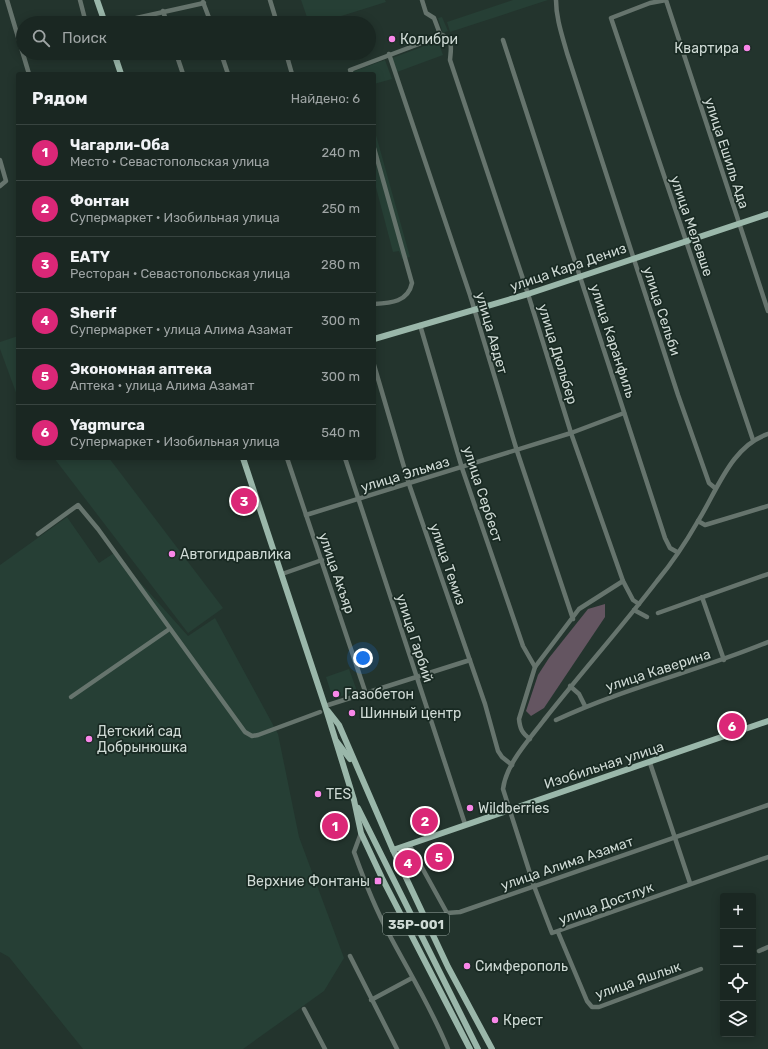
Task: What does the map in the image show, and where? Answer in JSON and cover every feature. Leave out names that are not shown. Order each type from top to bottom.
[{"type":"main road","points":[[97,0],[103,16]]},
{"type":"main road","points":[[116,60],[120,72]]},
{"type":"main road","name":"улица Кара Дениз","points":[[376,338],[528,294],[633,257],[768,214]]},
{"type":"main road","points":[[244,460],[325,706],[354,800]]},
{"type":"main road","points":[[325,706],[339,725],[354,763],[393,850],[448,967],[492,1049]]},
{"type":"main road","name":"Изобильная улица","points":[[393,850],[465,824],[650,763],[768,721]]},
{"type":"main road","points":[[334,738],[354,763]]},
{"type":"main road","name":"35Р-001","points":[[354,800],[361,833],[382,878],[470,1049]]},
{"type":"main road","name":"35Р-001","points":[[354,800],[478,1049]]},
{"type":"main road","points":[[385,831],[398,845],[409,844]]},
{"type":"main road","points":[[400,865],[400,852],[409,844]]},
{"type":"street","points":[[8,0],[16,30]]},
{"type":"street","points":[[80,0],[84,16]]},
{"type":"street","points":[[270,0],[275,16]]},
{"type":"street","name":"улица Дюльбер","points":[[422,0],[426,13],[434,18],[440,34],[448,37],[451,42],[450,60],[528,294],[571,433],[623,581],[633,600],[639,604]]},
{"type":"street","name":"улица Сельби","points":[[556,0],[555,7],[559,28],[678,395],[709,483],[716,488]]},
{"type":"street","name":"улица Мелевше","points":[[666,0],[650,3],[611,18],[753,440]]},
{"type":"street","name":"улица Ешиль Ада","points":[[666,0],[768,311]]},
{"type":"street","points":[[143,16],[203,1],[208,16]]},
{"type":"street","points":[[163,11],[165,16]]},
{"type":"street","points":[[376,59],[440,36],[440,34]]},
{"type":"street","name":"улица Каранфиль","points":[[503,40],[665,538],[670,548],[677,552]]},
{"type":"street","name":"улица Авдет","points":[[389,54],[470,295],[473,310],[516,450],[573,619]]},
{"type":"street","points":[[24,60],[27,72]]},
{"type":"street","points":[[178,60],[182,72]]},
{"type":"street","points":[[223,60],[227,72]]},
{"type":"street","points":[[288,60],[291,72]]},
{"type":"street","points":[[351,72],[350,70],[374,60]]},
{"type":"street","points":[[376,155],[412,283],[410,292],[401,299],[376,304]]},
{"type":"street","points":[[0,160],[6,181],[0,186]]},
{"type":"street","name":"улица Сербест","points":[[420,325],[462,468],[523,646],[535,667]]},
{"type":"street","name":"улица Темиз","points":[[376,372],[409,484],[485,704],[498,751],[502,757],[512,765]]},
{"type":"street","name":"улица Эльмаз","points":[[306,516],[571,433],[624,413]]},
{"type":"street","points":[[753,440],[768,434]]},
{"type":"street","name":"улица Достлук","points":[[753,440],[726,472],[698,521],[658,580],[570,686],[530,739],[506,774],[503,789],[534,886],[552,933],[768,856]]},
{"type":"street","name":"улица Акъяр","points":[[288,460],[366,694]]},
{"type":"street","name":"улица Гарбий","points":[[346,460],[465,824]]},
{"type":"street","points":[[38,534],[78,505],[98,529],[245,732],[252,736],[258,735],[320,712]]},
{"type":"street","points":[[698,521],[705,525],[768,506]]},
{"type":"street","points":[[282,574],[322,560]]},
{"type":"street","points":[[658,614],[768,574]]},
{"type":"street","points":[[530,739],[523,734],[520,728],[519,720],[535,667],[579,610],[623,581]]},
{"type":"street","points":[[702,597],[724,660]]},
{"type":"street","points":[[634,610],[647,617]]},
{"type":"street","points":[[71,697],[168,630]]},
{"type":"street","name":"улица Каверина","points":[[556,720],[585,706],[724,660],[768,642]]},
{"type":"street","points":[[325,706],[470,660]]},
{"type":"street","points":[[570,686],[579,694],[585,706]]},
{"type":"street","points":[[650,763],[690,884]]},
{"type":"street","name":"улица Алима Азамат","points":[[409,844],[447,912],[460,912],[768,805]]},
{"type":"street","points":[[361,833],[354,849],[355,855],[378,913],[438,1025],[448,1049]]},
{"type":"street","name":"улица Яшлык","points":[[558,932],[587,1001],[592,1007],[599,1007],[701,969]]},
{"type":"street","points":[[759,951],[768,947]]},
{"type":"street","points":[[350,956],[397,1049]]},
{"type":"street","points":[[371,1000],[412,978]]},
{"type":"street","points":[[304,1009],[325,1049]]},
{"type":"shaded area","points":[[301,0],[385,0],[386,2],[341,16],[307,16]]},
{"type":"shaded area","points":[[513,0],[548,0],[450,32],[447,22]]},
{"type":"shaded area","points":[[442,17],[448,31],[443,33],[438,18]]},
{"type":"shaded area","points":[[438,41],[443,55],[397,72],[392,58]]},
{"type":"shaded area","points":[[385,60],[392,79],[376,83],[376,72],[352,72]]},
{"type":"shaded area","points":[[376,135],[410,257],[402,259],[399,251],[393,252],[376,188]]},
{"type":"shaded area","points":[[16,337],[16,393],[0,349],[0,342]]},
{"type":"shaded area","points":[[56,460],[111,460],[223,608],[188,633]]},
{"type":"shaded area","points":[[67,517],[99,563],[114,553],[188,636],[215,618],[278,734],[299,837],[344,958],[324,991],[243,1049],[83,1049],[9,957],[0,952],[0,565]]},
{"type":"shaded area","points":[[605,604],[605,617],[544,708],[531,716],[526,711],[538,675],[549,658],[588,609]]},
{"type":"shaded area","points":[[349,669],[357,691],[333,699],[326,677]]},
{"type":"place","name":"Колибри","points":[[392,39]]},
{"type":"place","name":"Квартира","points":[[747,48]]},
{"type":"place","name":"EАTY","points":[[244,501]]},
{"type":"place","name":"Автогидравлика","points":[[172,554]]},
{"type":"place","name":"Газобетон","points":[[336,694]]},
{"type":"place","name":"Шинный центр","points":[[352,713]]},
{"type":"place","name":"Yagmurca","points":[[732,726]]},
{"type":"place","name":"Детский сад Добрынюшка","points":[[89,739]]},
{"type":"place","name":"TES","points":[[318,794]]},
{"type":"place","name":"Wildberries","points":[[470,808]]},
{"type":"place","name":"Фонтан","points":[[425,821]]},
{"type":"place","name":"Чагарли-Оба","points":[[335,826]]},
{"type":"place","name":"Экономная аптека","points":[[439,857]]},
{"type":"place","name":"Sherif","points":[[408,863]]},
{"type":"place","name":"Верхние Фонтаны","points":[[378,881]]},
{"type":"place","name":"Симферополь","points":[[467,966]]},
{"type":"place","name":"Крест","points":[[495,1020]]}]
